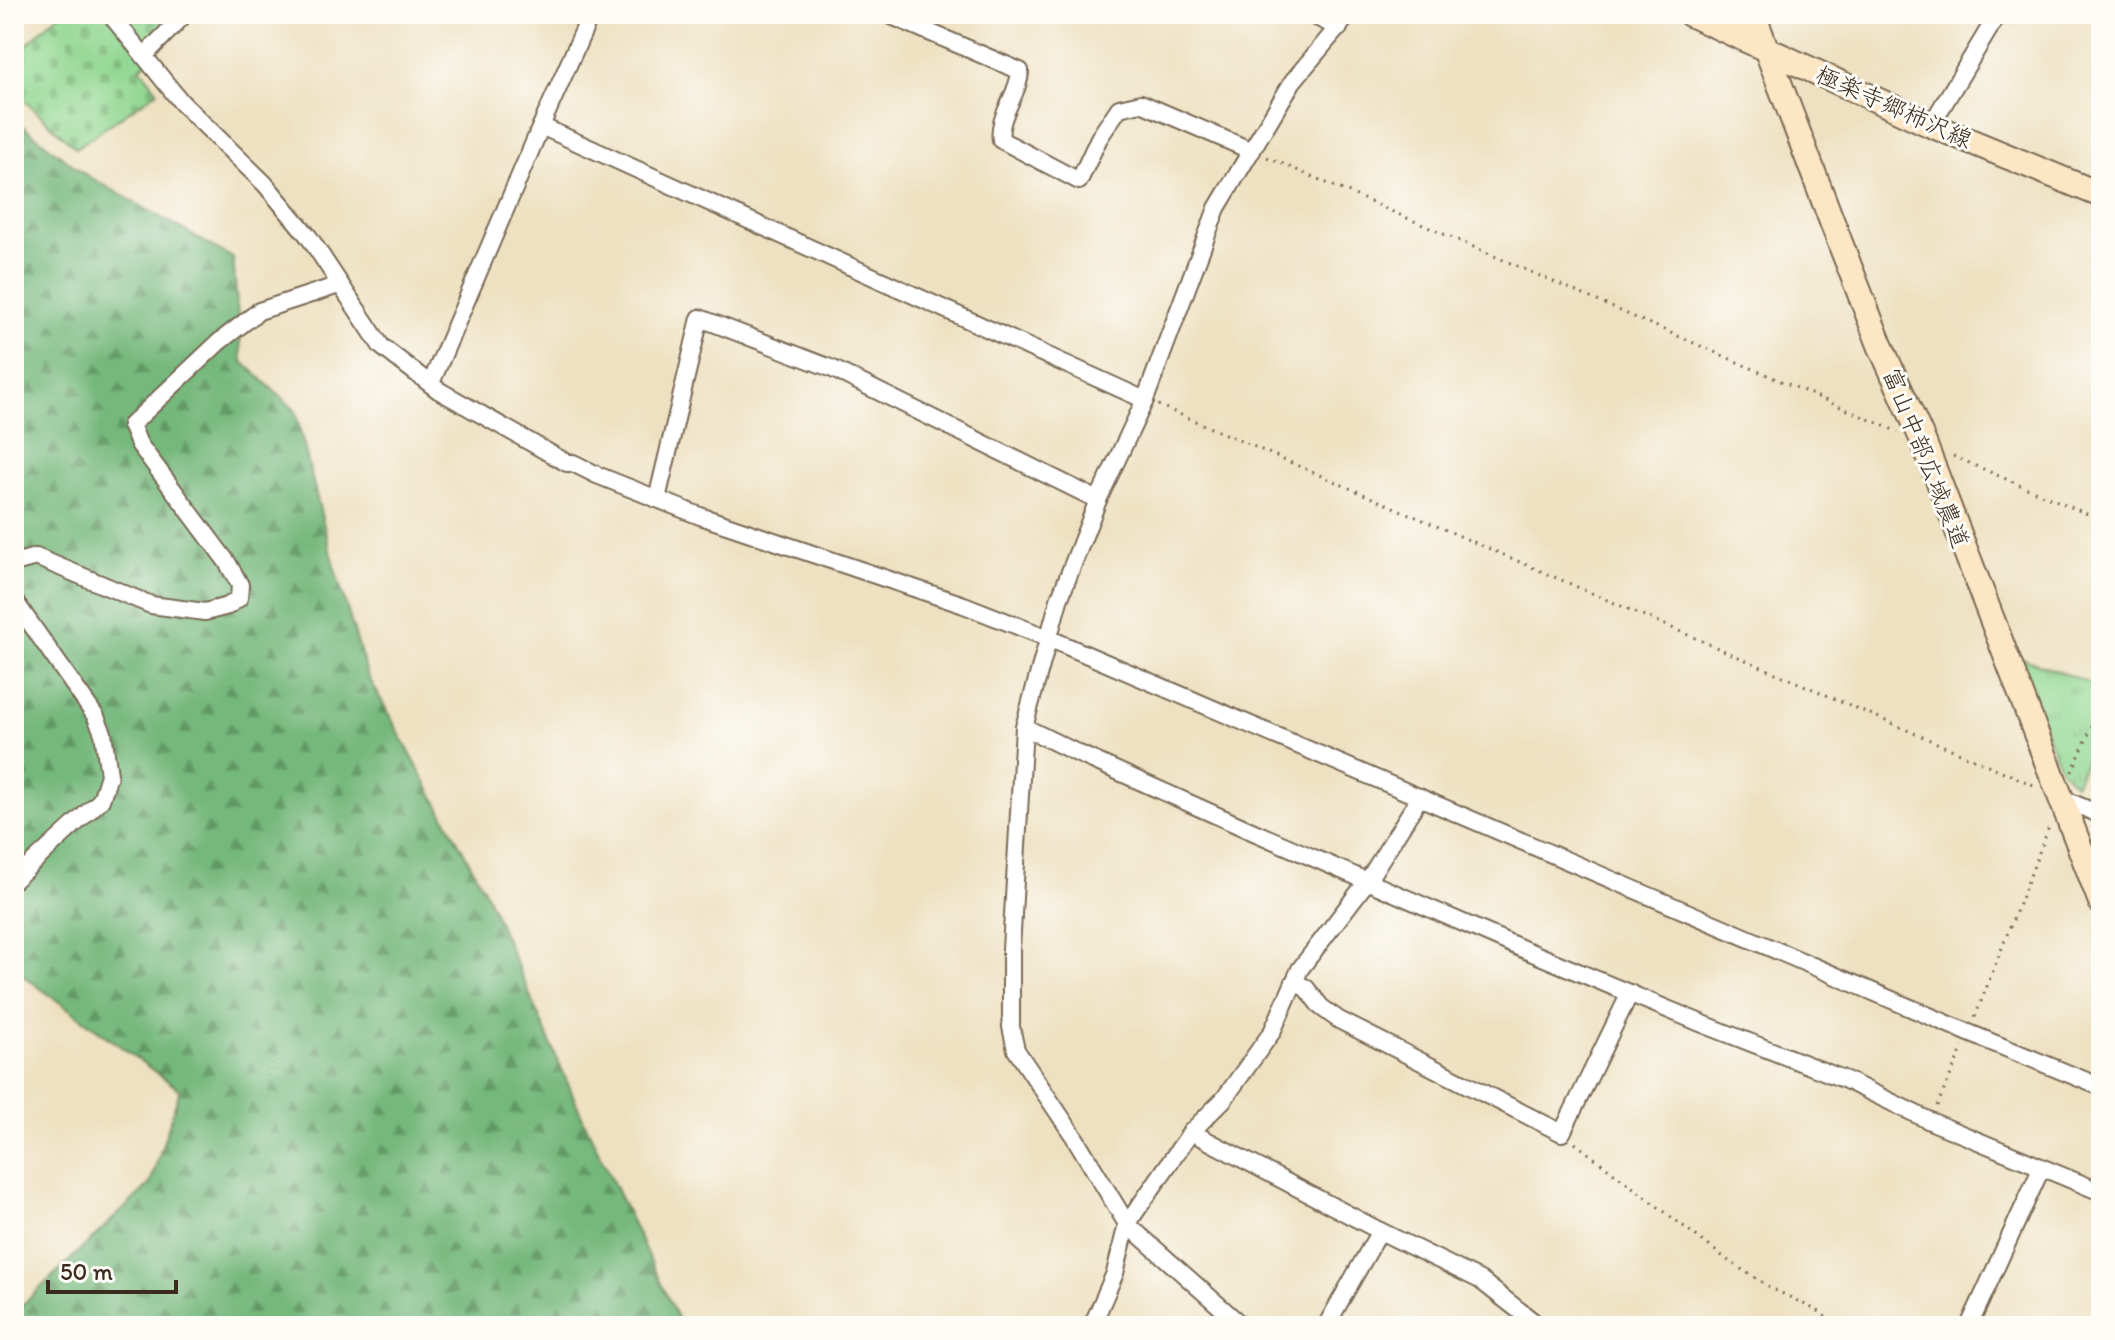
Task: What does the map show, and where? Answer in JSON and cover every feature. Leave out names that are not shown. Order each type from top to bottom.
[{"type":"street","points":[[110,14],[182,103],[265,184],[309,237],[381,346],[438,390],[567,463],[657,499],[852,569],[964,605],[1048,638],[2101,1087]]},
{"type":"street","points":[[144,56],[185,14]]},
{"type":"street","points":[[431,383],[591,14]]},
{"type":"street","points":[[887,14],[1020,71],[1019,82],[999,130],[1001,140],[1079,181],[1099,138],[1119,108],[1141,103],[1252,151]]},
{"type":"street","points":[[1242,1326],[1127,1224],[1075,1138],[1016,1050],[1011,1027],[1011,949],[1024,727],[1059,600],[1098,500],[1145,400],[1217,208],[1293,81],[1344,21],[1310,14]]},
{"type":"street","name":"極楽寺郷柿沢線","points":[[1690,14],[1931,125],[2101,195]]},
{"type":"street","name":"富山中部広域農道","points":[[1753,14],[1880,345],[1924,443],[2101,902]]},
{"type":"street","points":[[1931,125],[1998,14]]},
{"type":"street","points":[[541,126],[1145,400]]},
{"type":"street","points":[[14,563],[36,557],[151,605],[205,612],[228,606],[239,598],[240,585],[227,562],[139,444],[131,425],[219,342],[259,311],[339,285]]},
{"type":"street","points":[[657,499],[700,318],[833,369],[1098,500]]},
{"type":"street","points":[[14,600],[96,717],[103,733],[109,775],[101,800],[14,880]]},
{"type":"street","points":[[1024,727],[1091,760],[1368,880],[1630,993],[1846,1080],[1930,1121],[2101,1192]]},
{"type":"street","points":[[1092,1326],[1115,1273],[1127,1224],[1191,1132],[1224,1099],[1272,1032],[1300,969],[1368,880],[1420,797]]},
{"type":"street","points":[[2061,798],[2101,815]]},
{"type":"street","points":[[1294,982],[1306,988],[1321,1007],[1339,1020],[1562,1133],[1630,993]]},
{"type":"street","points":[[1191,1132],[1480,1280],[1539,1326]]},
{"type":"street","points":[[1969,1326],[2041,1169]]},
{"type":"street","points":[[1326,1326],[1380,1231]]},
{"type":"path","points":[[1252,151],[2101,520]]},
{"type":"path","points":[[1145,400],[2061,798],[2101,706]]},
{"type":"path","points":[[1930,1121],[1969,1033],[2049,827]]},
{"type":"path","points":[[1562,1133],[1730,1262],[1773,1289],[1820,1312],[1836,1326]]},
{"type":"green space","points":[[59,14],[193,14],[140,68],[158,91],[76,148],[14,91],[14,57]]},
{"type":"green space","points":[[14,119],[83,173],[233,258],[242,361],[295,410],[334,566],[367,674],[485,891],[584,1121],[681,1326],[14,1326],[14,1313],[150,1184],[180,1090],[14,969],[14,789],[28,775],[14,761]]},
{"type":"green space","points":[[2016,656],[2101,687],[2101,727],[2075,784],[2061,770]]}]
